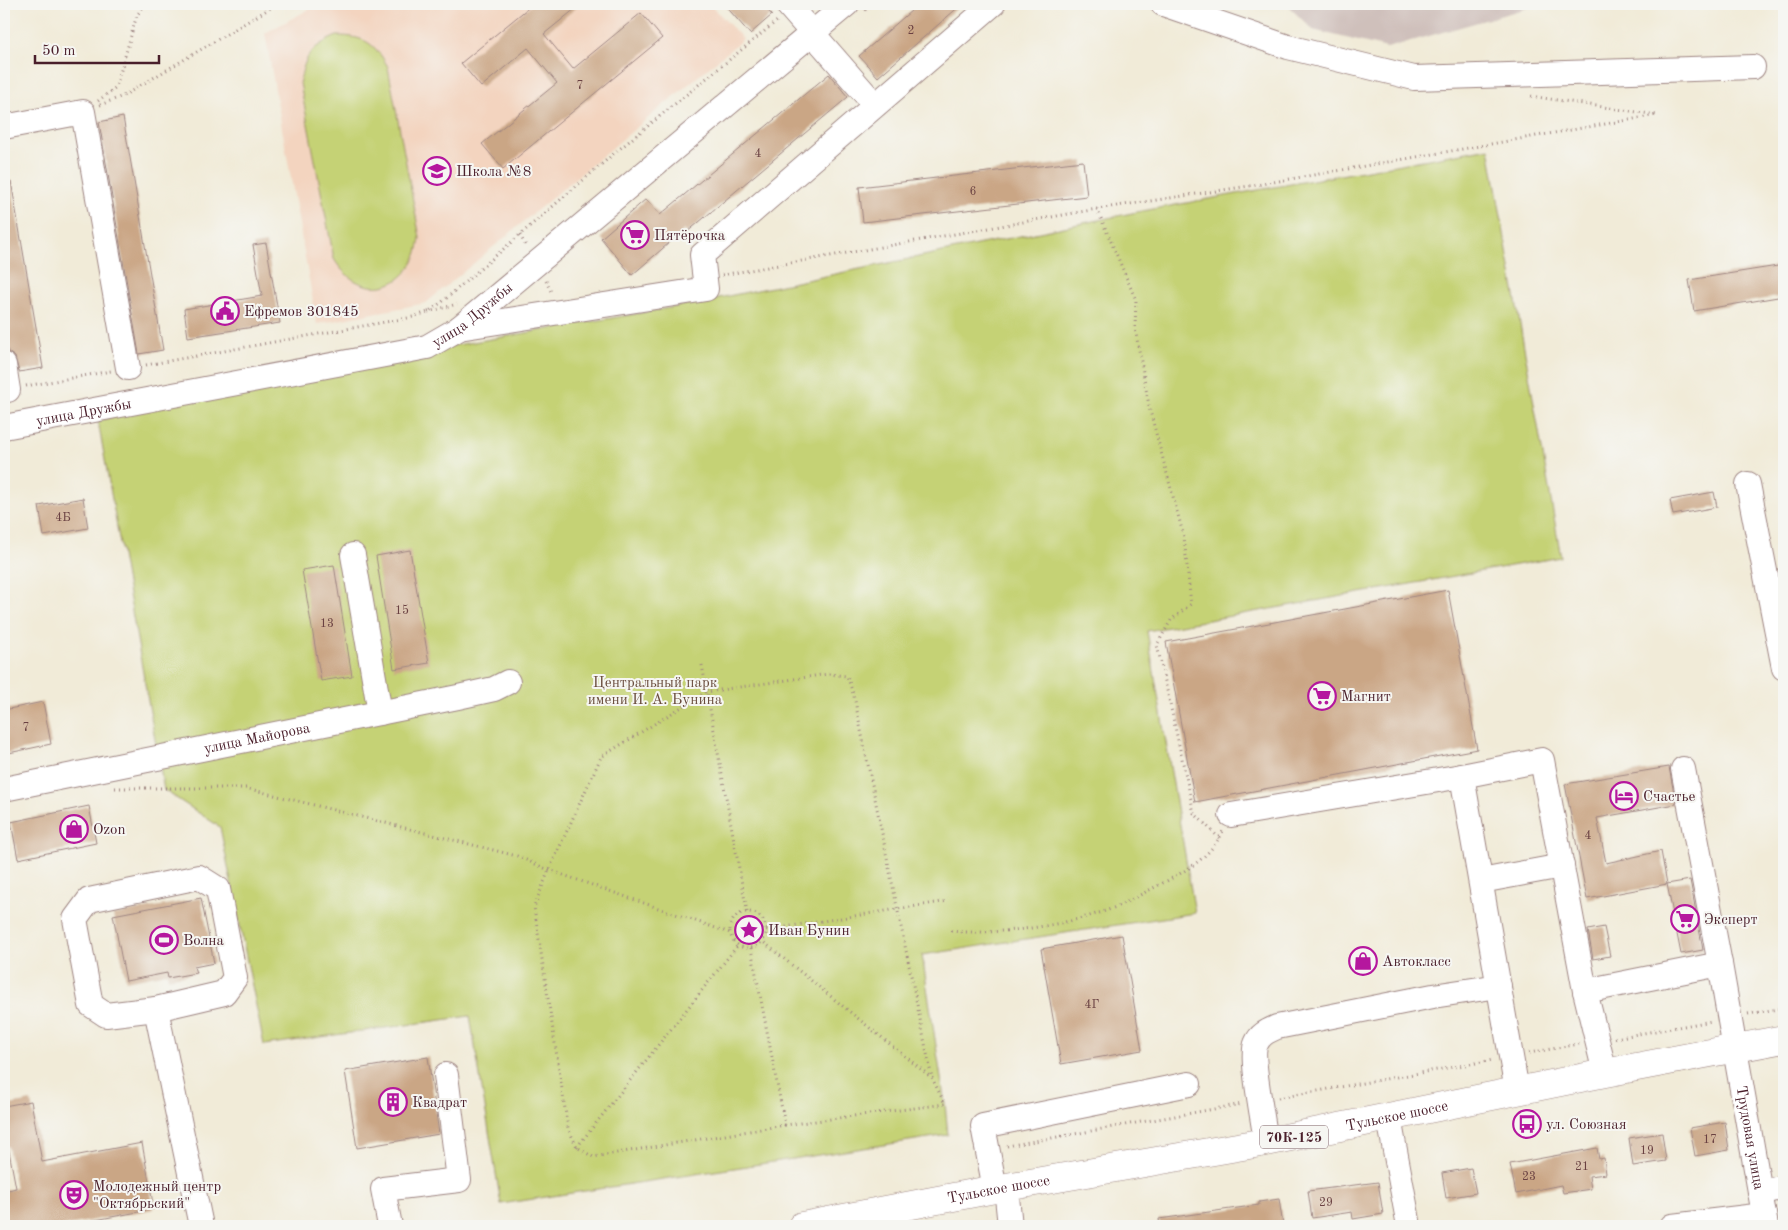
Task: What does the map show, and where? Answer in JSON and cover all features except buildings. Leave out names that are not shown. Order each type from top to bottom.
[{"type":"main road","name":"Тульское шоссе","points":[[802,1226],[1001,1188],[1266,1142],[1605,1073],[1784,1039]]},
{"type":"street","name":"улица Дружбы","points":[[4,428],[427,347],[458,329],[847,4]]},
{"type":"street","points":[[458,329],[706,289],[702,256],[993,4]]},
{"type":"street","points":[[1163,4],[1288,47],[1414,78],[1753,67]]},
{"type":"street","points":[[790,7],[875,105]]},
{"type":"street","points":[[4,127],[83,112],[128,368]]},
{"type":"street","points":[[4,365],[8,390]]},
{"type":"street","points":[[1748,484],[1784,668]]},
{"type":"street","points":[[353,555],[380,713]]},
{"type":"street","name":"улица Майорова","points":[[4,790],[494,689],[508,682]]},
{"type":"street","points":[[1231,815],[1462,776],[1542,760],[1585,991],[1605,1073]]},
{"type":"street","name":"Трудовая улица","points":[[1683,769],[1687,837],[1720,964],[1763,1211]]},
{"type":"street","points":[[1462,776],[1517,1091]]},
{"type":"street","points":[[1481,880],[1562,866]]},
{"type":"street","points":[[199,877],[218,889],[235,978],[224,993],[156,1009],[106,1015],[91,1005],[75,919],[89,900],[199,877]]},
{"type":"street","points":[[1585,991],[1720,964]]},
{"type":"street","points":[[1266,1142],[1255,1045],[1263,1033],[1277,1027],[1433,996],[1498,986]]},
{"type":"street","points":[[156,1009],[201,1226]]},
{"type":"street","points":[[390,1226],[384,1189],[459,1180],[446,1075]]},
{"type":"street","points":[[1010,1226],[983,1126],[1189,1084]]},
{"type":"street","points":[[1389,1118],[1409,1226]]},
{"type":"street","points":[[1672,1226],[1763,1211],[1784,1187]]},
{"type":"path","points":[[83,112],[116,87],[137,15],[146,4]]},
{"type":"path","points":[[83,112],[123,96],[277,4]]},
{"type":"path","points":[[8,390],[413,317],[428,312],[442,302],[617,150],[790,7]]},
{"type":"path","points":[[705,278],[1097,209],[1256,185],[1657,115],[1521,94]]},
{"type":"path","points":[[1097,209],[1136,300],[1135,328],[1150,411],[1184,537],[1192,604],[1171,620],[1157,645],[1194,813],[1219,838]]},
{"type":"path","points":[[702,665],[747,912]]},
{"type":"path","points":[[828,674],[847,676],[854,696],[932,1078],[946,1104],[786,1125],[593,1156],[577,1146],[568,1128],[534,907],[549,870],[601,757],[706,692],[828,674]]},
{"type":"path","points":[[111,788],[246,788],[518,856],[549,870],[730,934],[738,945],[751,948],[762,941],[766,930],[760,917],[747,912],[734,919],[730,934]]},
{"type":"path","points":[[951,931],[970,933],[1014,929],[1055,923],[1099,913],[1197,865],[1219,838],[1231,815]]},
{"type":"path","points":[[766,930],[948,901]]},
{"type":"path","points":[[762,941],[932,1078]]},
{"type":"path","points":[[577,1146],[738,945]]},
{"type":"path","points":[[751,948],[786,1125]]},
{"type":"path","points":[[988,1149],[1784,1008]]},
{"type":"shaded area","name":"Школа №8","points":[[319,4],[710,4],[743,39],[426,303],[317,324],[265,33]]},
{"type":"shaded area","points":[[1286,4],[1541,4],[1387,48],[1313,30]]},
{"type":"green space","points":[[337,36],[355,37],[368,42],[378,52],[388,67],[420,238],[416,256],[408,270],[398,280],[385,285],[372,286],[358,282],[345,273],[334,259],[300,83],[304,66],[311,53],[321,44]]},
{"type":"green space","name":"Центральный парк имени И. А. Бунина","points":[[1489,148],[1561,557],[1147,631],[1195,913],[922,955],[948,1135],[501,1204],[470,1016],[264,1045],[220,827],[164,790],[98,421],[232,384],[675,307],[1137,212]]},
{"type":"place","name":"Школа №8","points":[[437,171]]},
{"type":"place","name":"Пятёрочка","points":[[635,235]]},
{"type":"place","name":"Ефремов 301845","points":[[225,311]]},
{"type":"place","name":"Магнит","points":[[1322,696]]},
{"type":"place","name":"Счастье","points":[[1624,796]]},
{"type":"place","name":"Ozon","points":[[74,829]]},
{"type":"place","name":"Эксперт","points":[[1685,919]]},
{"type":"place","name":"Иван Бунин","points":[[749,930]]},
{"type":"place","name":"Волна","points":[[164,940]]},
{"type":"place","name":"Автокласс","points":[[1363,961]]},
{"type":"place","name":"Квадрат","points":[[393,1102]]},
{"type":"place","name":"ул. Союзная","points":[[1527,1124]]},
{"type":"place","name":"Молодежный центр \"Октябрьский\"","points":[[74,1195]]}]
